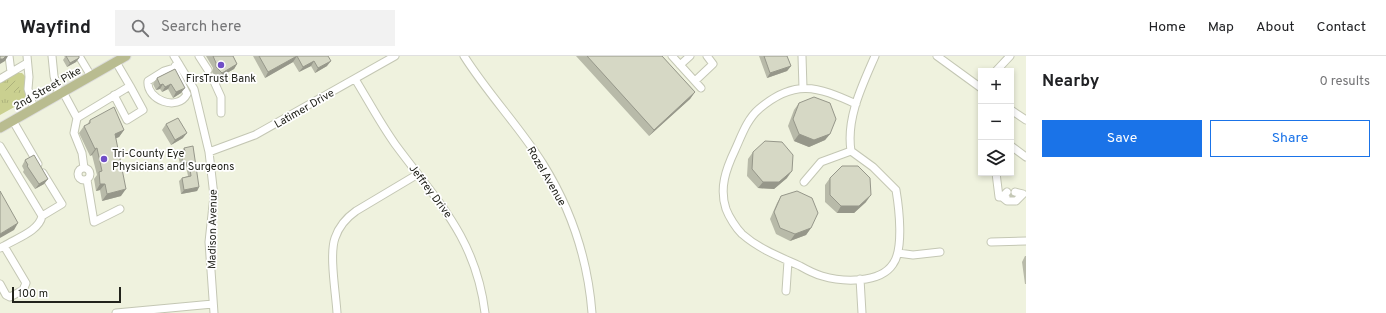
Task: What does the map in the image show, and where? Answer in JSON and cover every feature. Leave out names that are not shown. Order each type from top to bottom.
[{"type":"main road","name":"2nd Street Pike","points":[[0,128],[126,56]]},
{"type":"street","points":[[9,56],[11,72]]},
{"type":"street","points":[[52,56],[54,76],[61,93],[77,118],[74,133],[82,153],[84,168],[90,173],[86,180],[94,222],[120,210]]},
{"type":"street","points":[[79,56],[91,76]]},
{"type":"street","name":"Madison Avenue","points":[[174,56],[177,66],[194,89],[209,152],[214,196],[209,242],[214,313]]},
{"type":"street","points":[[199,56],[221,97],[221,113]]},
{"type":"street","name":"Latimer Drive","points":[[209,152],[255,135],[396,56]]},
{"type":"street","name":"Rozel Avenue","points":[[464,56],[489,94],[531,146],[555,185],[579,242],[588,279],[592,313]]},
{"type":"street","points":[[672,56],[701,88]]},
{"type":"street","points":[[680,65],[690,56]]},
{"type":"street","points":[[695,81],[712,64],[707,56]]},
{"type":"street","points":[[802,56],[803,88]]},
{"type":"street","points":[[851,151],[850,128],[856,104],[875,56]]},
{"type":"street","points":[[937,56],[978,86]]},
{"type":"street","points":[[999,68],[1010,56]]},
{"type":"street","points":[[0,79],[27,60]]},
{"type":"street","points":[[27,60],[29,77],[28,89],[34,109]]},
{"type":"street","points":[[114,95],[126,120],[143,110],[116,62]]},
{"type":"street","points":[[177,66],[186,91],[186,96],[178,102],[168,103],[156,98],[149,89],[148,81],[164,71],[177,66]]},
{"type":"street","name":"Jeffrey Drive","points":[[355,79],[394,142],[450,216],[469,251],[480,283],[485,313]]},
{"type":"street","points":[[77,118],[130,86]]},
{"type":"street","points":[[851,151],[873,167],[896,190],[899,223],[898,253],[894,264],[886,272],[860,279],[838,280],[821,276],[763,248],[741,232],[726,209],[723,185],[726,170],[740,137],[756,111],[780,94],[791,89],[803,88],[824,91],[856,104]]},
{"type":"street","points":[[1014,112],[1026,120]]},
{"type":"street","points":[[13,121],[62,204],[42,216]]},
{"type":"street","points":[[0,146],[39,214],[42,216]]},
{"type":"street","points":[[1014,148],[1026,157]]},
{"type":"street","points":[[804,182],[821,162],[851,151]]},
{"type":"street","points":[[337,313],[333,245],[338,230],[343,222],[356,211],[418,174]]},
{"type":"street","points":[[996,176],[998,197],[1014,195]]},
{"type":"street","points":[[0,284],[6,295],[10,297],[23,290],[26,283],[2,247],[36,228],[41,223],[42,216]]},
{"type":"street","points":[[991,242],[1026,241]]},
{"type":"street","points":[[898,253],[913,255],[940,252]]},
{"type":"street","points":[[786,291],[788,261]]},
{"type":"street","points":[[860,279],[862,313]]},
{"type":"street","points":[[116,313],[213,304]]},
{"type":"green space","points":[[17,73],[22,73],[25,76],[27,100],[0,115],[0,83]]},
{"type":"green space","points":[[14,80],[20,88],[18,93],[3,90],[2,86]]},
{"type":"building","points":[[0,56],[6,56],[3,59],[0,59]]},
{"type":"building","points":[[66,56],[79,56],[79,58],[70,63]]},
{"type":"building","points":[[213,56],[233,56],[237,64],[222,73],[216,67]]},
{"type":"building","points":[[259,56],[297,56],[268,72]]},
{"type":"building","points":[[297,56],[328,56],[331,61],[318,68],[314,61],[303,67]]},
{"type":"building","points":[[587,56],[662,56],[695,92],[654,130]]},
{"type":"building","points":[[764,56],[787,56],[791,66],[770,73]]},
{"type":"building","points":[[175,69],[185,88],[176,92],[171,84],[165,87],[163,84],[160,85],[157,78]]},
{"type":"building","points":[[814,97],[830,103],[836,119],[830,134],[814,140],[799,134],[793,119],[799,103]]},
{"type":"building","name":"Tri-County Eye Physicians and Surgeons","points":[[114,107],[124,130],[115,134],[126,189],[107,194],[105,184],[100,184],[99,172],[102,171],[97,148],[95,149],[84,126],[90,123],[90,120]]},
{"type":"building","points":[[178,118],[187,133],[175,140],[166,124]]},
{"type":"building","points":[[765,141],[782,142],[793,155],[792,171],[779,182],[763,182],[752,169],[753,152]]},
{"type":"building","points":[[193,146],[199,187],[184,190],[182,178],[191,176],[189,162],[183,164],[181,152],[185,151],[184,148]]},
{"type":"building","points":[[34,155],[48,179],[39,184],[27,166],[28,165],[25,160]]},
{"type":"building","points":[[842,166],[858,166],[870,178],[871,195],[859,206],[841,206],[830,195],[830,178]]},
{"type":"building","points":[[0,191],[18,223],[0,234]]},
{"type":"building","points":[[797,191],[812,198],[818,213],[811,228],[795,234],[780,228],[774,212],[781,196]]},
{"type":"tunnel","points":[[1008,197],[1016,196]]},
{"type":"place","name":"FirsTrust Bank","points":[[221,65]]},
{"type":"place","name":"Tri-County Eye Physicians and Surgeons","points":[[104,159]]}]
